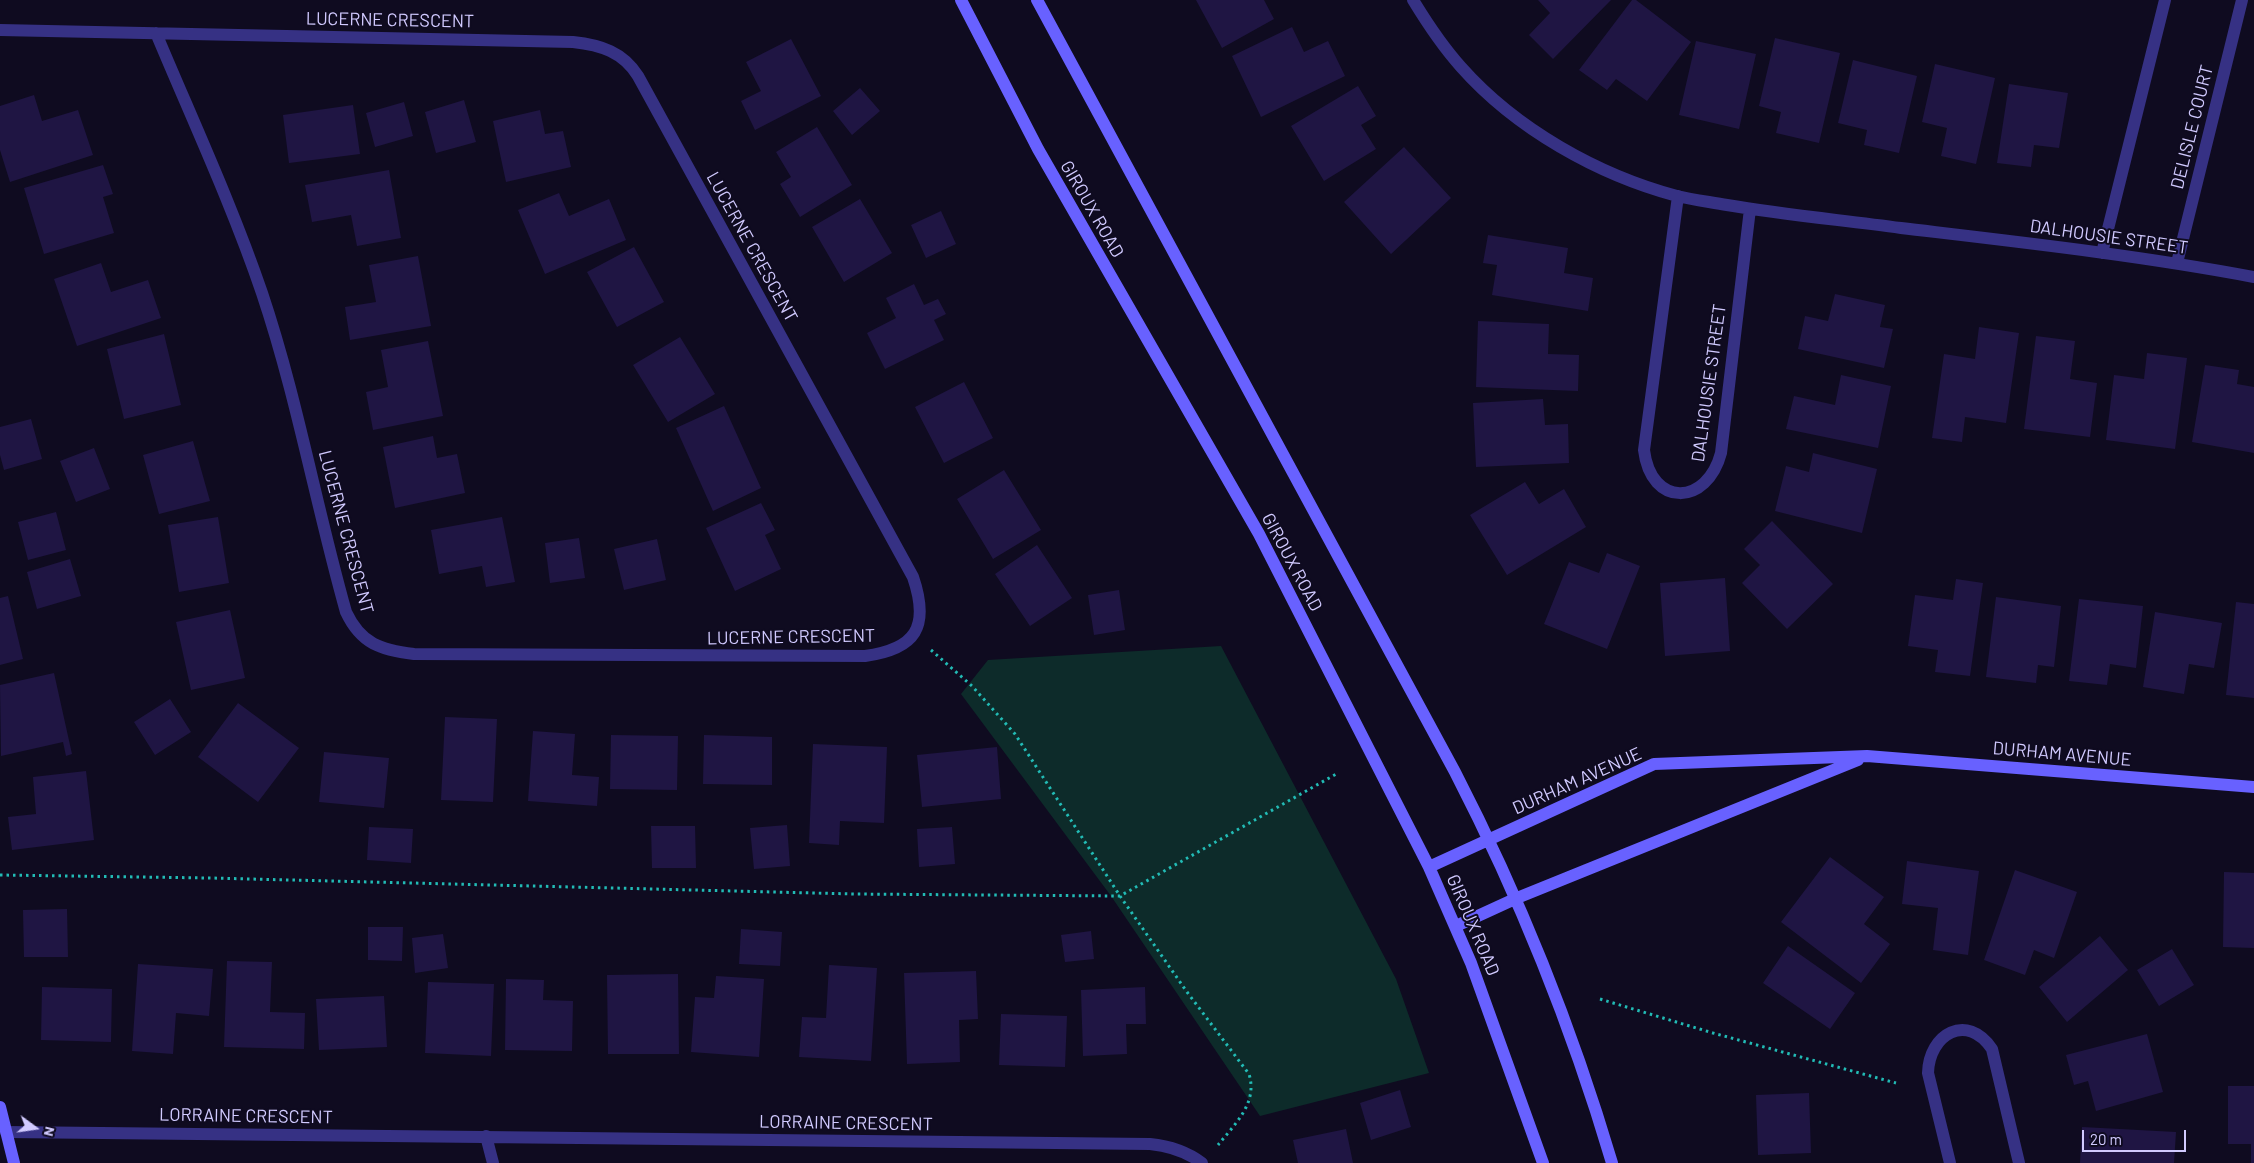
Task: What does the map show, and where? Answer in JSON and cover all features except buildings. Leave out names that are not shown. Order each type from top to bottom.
[{"type":"main road","name":"GIROUX ROAD","points":[[961,0],[1038,149],[1259,534],[1429,867],[1456,926],[1495,1026],[1543,1163]]},
{"type":"main road","points":[[1037,0],[1490,840],[1517,898],[1598,1117],[1612,1163]]},
{"type":"main road","name":"DURHAM AVENUE","points":[[1429,867],[1654,764],[1867,756],[2254,787]]},
{"type":"main road","name":"DURHAM AVENUE","points":[[1456,926],[1517,898],[1867,756]]},
{"type":"main road","points":[[0,1107],[14,1163]]},
{"type":"street","name":"DALHOUSIE STREET","points":[[1413,0],[1431,29],[1462,68],[1493,99],[1524,123],[1559,146],[1634,183],[1678,196],[1750,209],[2177,263],[2254,277]]},
{"type":"street","points":[[2102,253],[2165,0]]},
{"type":"street","name":"DELISLE COURT","points":[[2177,263],[2242,0]]},
{"type":"street","name":"LUCERNE CRESCENT","points":[[0,30],[156,33],[573,42],[602,47],[623,58],[638,76],[913,577],[918,592],[919,609],[919,622],[914,635],[906,644],[896,649],[865,656],[414,654],[390,650],[365,639],[352,624],[346,612],[296,411],[262,292],[156,33]]},
{"type":"street","name":"DALHOUSIE STREET","points":[[1678,196],[1644,450],[1646,463],[1656,483],[1675,493],[1688,492],[1702,486],[1710,479],[1717,467],[1750,209]]},
{"type":"street","points":[[1950,1163],[1928,1073],[1928,1059],[1933,1048],[1942,1038],[1953,1031],[1966,1030],[1985,1039],[1992,1049],[2019,1163]]},
{"type":"street","name":"LORRAINE CRESCENT","points":[[6,1132],[1150,1144],[1169,1146],[1185,1152],[1202,1163]]},
{"type":"street","points":[[486,1136],[493,1163]]},
{"type":"path","points":[[914,635],[972,686],[1015,734],[1120,896],[1187,992],[1249,1074],[1252,1091],[1248,1104],[1215,1149]]},
{"type":"path","points":[[0,876],[210,878],[854,894],[1120,896],[1338,773]]},
{"type":"path","points":[[1600,999],[1713,1033],[1896,1083]]},
{"type":"green space","points":[[1221,646],[1396,979],[1429,1073],[1260,1116],[1111,896],[961,694],[988,660]]}]
